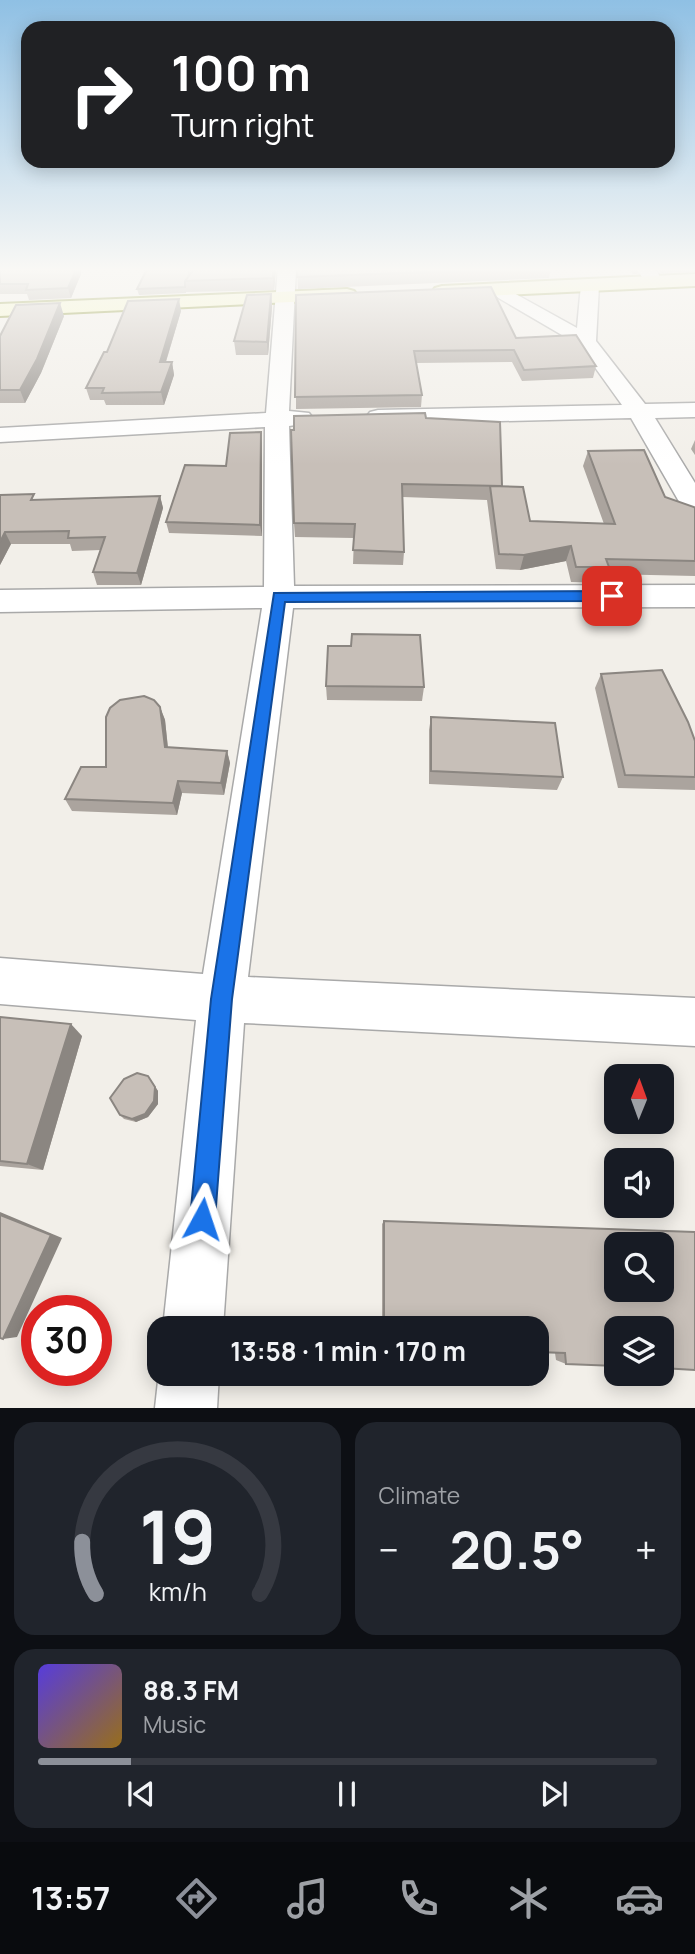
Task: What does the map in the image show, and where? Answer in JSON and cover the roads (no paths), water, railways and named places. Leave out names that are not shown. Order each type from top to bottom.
[{"type":"street","points":[[194,1316],[222,999],[279,597],[277,419],[282,334]]},
{"type":"street","points":[[573,334],[586,341],[640,413],[695,505]]},
{"type":"street","points":[[586,341],[587,334]]},
{"type":"street","points":[[361,418],[695,410]]},
{"type":"street","points":[[0,435],[319,418]]},
{"type":"street","points":[[0,601],[695,596]]},
{"type":"street","points":[[0,981],[222,999],[695,1021]]},
{"type":"street","points":[[186,1408],[188,1386]]}]
